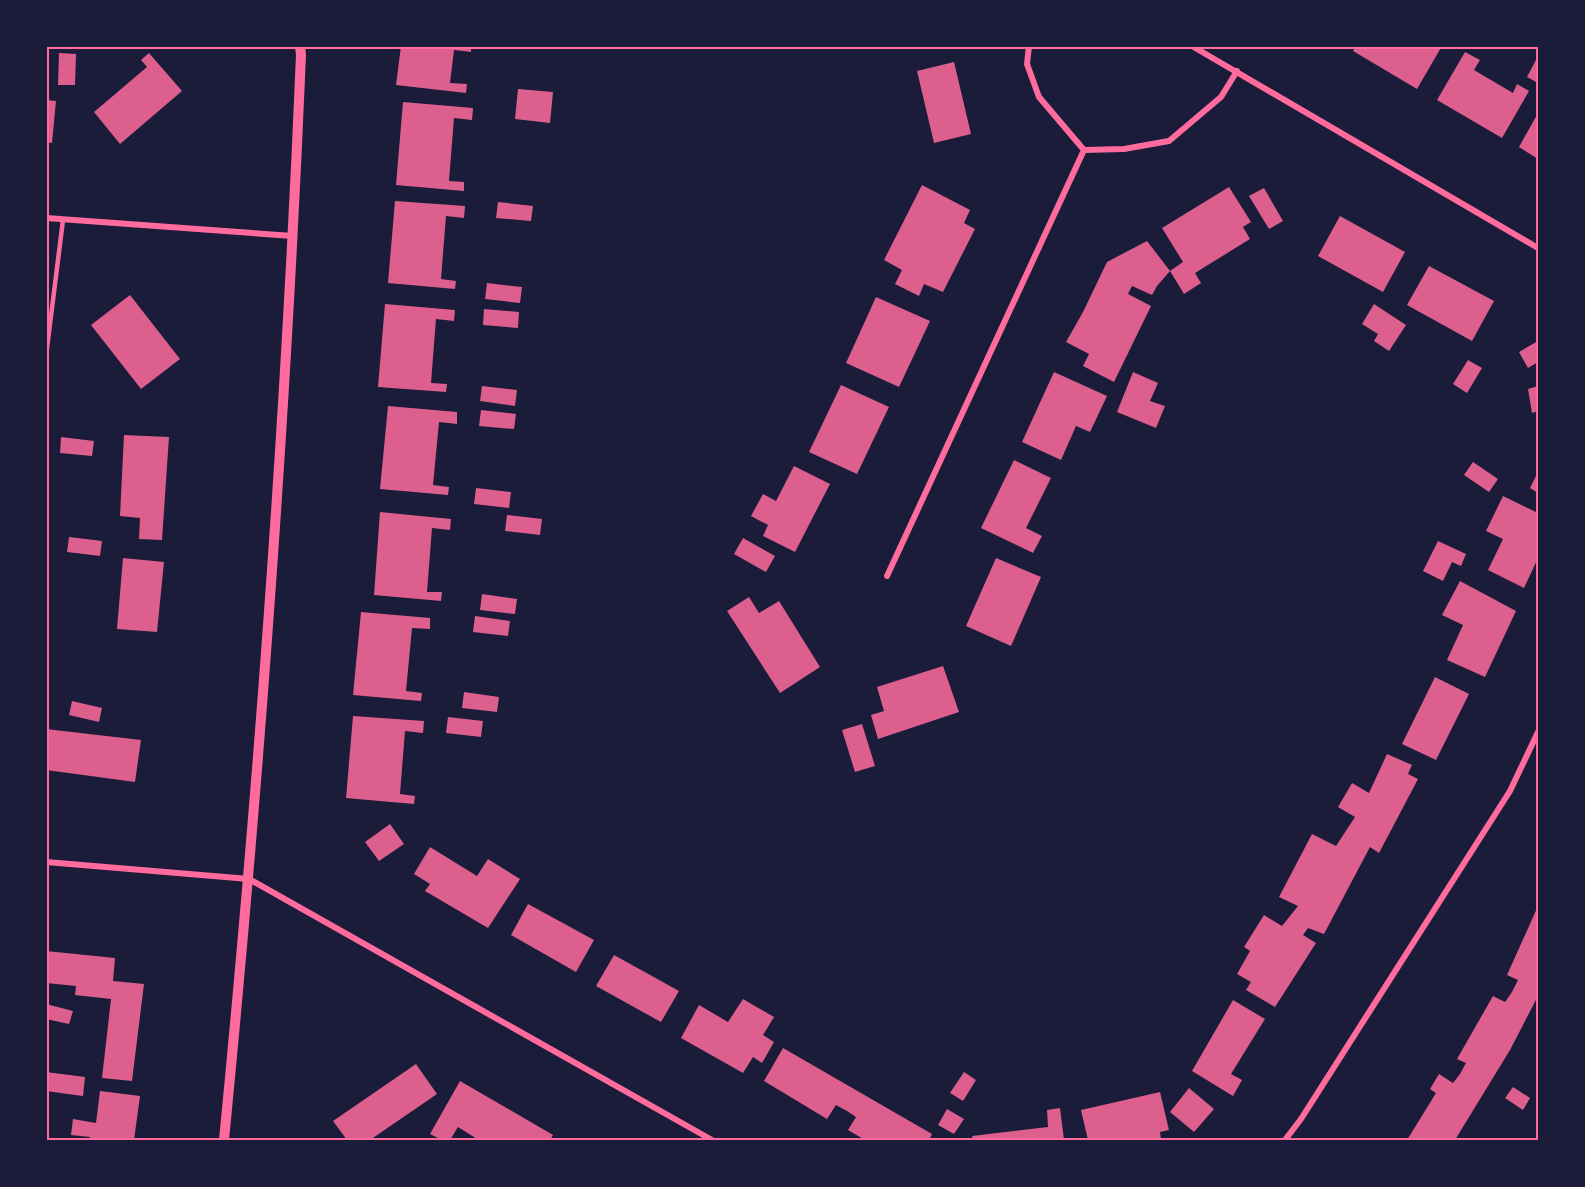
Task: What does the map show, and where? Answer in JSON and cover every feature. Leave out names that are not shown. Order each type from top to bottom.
[{"type":"street","points":[[225,1140],[249,879],[294,236],[300,46]]},
{"type":"street","points":[[1029,46],[1026,64],[1039,97],[1084,150]]},
{"type":"street","points":[[1192,46],[1539,248]]},
{"type":"street","points":[[1084,150],[1124,149],[1169,141],[1221,97],[1237,71]]},
{"type":"street","points":[[887,576],[1084,150]]},
{"type":"street","points":[[46,219],[294,236]]},
{"type":"street","points":[[1285,1140],[1510,791],[1539,732]]},
{"type":"street","points":[[46,862],[249,879],[711,1140]]},
{"type":"lane","points":[[46,356],[63,220]]},
{"type":"building","points":[[401,46],[471,46],[471,52],[454,50],[450,83],[467,84],[466,93],[396,85]]},
{"type":"building","points":[[1356,46],[1442,46],[1417,89],[1353,51]]},
{"type":"building","points":[[1465,52],[1480,60],[1474,70],[1513,93],[1517,84],[1529,91],[1502,138],[1437,100]]},
{"type":"building","points":[[59,53],[76,54],[75,85],[58,85]]},
{"type":"building","points":[[149,53],[182,91],[120,144],[94,112],[147,67],[141,60]]},
{"type":"building","points":[[1538,56],[1538,83],[1527,77]]},
{"type":"building","points":[[954,62],[971,134],[934,143],[917,71]]},
{"type":"building","points":[[518,89],[553,92],[550,123],[515,119]]},
{"type":"building","points":[[46,100],[56,101],[52,143],[46,142]]},
{"type":"building","points":[[403,102],[473,108],[472,120],[454,118],[449,181],[464,182],[464,191],[396,185]]},
{"type":"building","points":[[1538,113],[1538,159],[1519,147]]},
{"type":"building","points":[[922,185],[970,210],[964,223],[975,229],[943,292],[924,284],[919,296],[895,284],[902,270],[884,260]]},
{"type":"building","points":[[1229,187],[1251,222],[1243,227],[1250,239],[1195,273],[1201,283],[1184,294],[1170,271],[1183,262],[1162,228]]},
{"type":"building","points":[[1264,188],[1283,221],[1269,229],[1249,196]]},
{"type":"building","points":[[395,201],[465,206],[464,218],[446,216],[441,279],[456,281],[455,289],[388,283]]},
{"type":"building","points":[[498,202],[533,206],[531,221],[496,218]]},
{"type":"building","points":[[1340,216],[1405,252],[1383,292],[1318,256]]},
{"type":"building","points":[[1147,241],[1170,271],[1152,295],[1132,286],[1128,294],[1151,306],[1114,382],[1083,366],[1089,354],[1066,342],[1107,262]]},
{"type":"building","points":[[1429,266],[1494,301],[1472,341],[1407,305]]},
{"type":"building","points":[[487,283],[522,287],[520,303],[485,299]]},
{"type":"building","points":[[130,295],[180,359],[141,389],[91,325]]},
{"type":"building","points":[[876,297],[930,321],[899,387],[846,363]]},
{"type":"building","points":[[385,304],[455,310],[454,321],[436,319],[431,383],[447,384],[446,392],[378,387]]},
{"type":"building","points":[[1374,304],[1406,325],[1389,351],[1374,341],[1378,334],[1362,324]]},
{"type":"building","points":[[484,309],[519,312],[518,328],[483,325]]},
{"type":"building","points":[[1538,341],[1538,362],[1528,368],[1519,352]]},
{"type":"building","points":[[1468,360],[1482,368],[1467,393],[1453,384]]},
{"type":"building","points":[[1054,372],[1107,396],[1090,432],[1076,426],[1061,460],[1022,442]]},
{"type":"building","points":[[1133,372],[1158,383],[1150,401],[1165,406],[1156,428],[1117,412]]},
{"type":"building","points":[[841,385],[889,407],[857,474],[809,452]]},
{"type":"building","points":[[482,386],[517,390],[515,406],[480,401]]},
{"type":"building","points":[[1538,386],[1538,411],[1532,413],[1528,389]]},
{"type":"building","points":[[388,406],[457,412],[457,424],[439,422],[433,485],[449,487],[448,495],[380,489]]},
{"type":"building","points":[[481,410],[516,414],[514,429],[479,426]]},
{"type":"building","points":[[124,435],[169,437],[162,540],[139,539],[140,518],[120,516]]},
{"type":"building","points":[[61,437],[94,441],[92,456],[60,453]]},
{"type":"building","points":[[1014,460],[1051,478],[1026,528],[1042,536],[1033,553],[981,528]]},
{"type":"building","points":[[1473,462],[1498,479],[1489,492],[1464,475]]},
{"type":"building","points":[[794,466],[830,484],[795,552],[763,536],[768,525],[751,516],[763,494],[776,501]]},
{"type":"building","points":[[1538,472],[1538,493],[1530,488]]},
{"type":"building","points":[[476,488],[511,492],[509,508],[474,504]]},
{"type":"building","points":[[1503,496],[1538,513],[1538,558],[1524,588],[1488,570],[1503,539],[1486,531]]},
{"type":"building","points":[[380,512],[451,519],[450,530],[432,528],[427,592],[442,592],[441,601],[374,595]]},
{"type":"building","points":[[507,515],[542,519],[540,535],[505,531]]},
{"type":"building","points":[[69,537],[102,541],[100,556],[67,552]]},
{"type":"building","points":[[743,538],[775,556],[766,572],[734,554]]},
{"type":"building","points":[[1438,541],[1466,554],[1461,566],[1452,562],[1443,581],[1423,571]]},
{"type":"building","points":[[123,558],[164,562],[157,632],[117,629]]},
{"type":"building","points":[[996,558],[1041,577],[1011,646],[966,626]]},
{"type":"building","points":[[1460,581],[1516,611],[1485,677],[1447,660],[1463,625],[1442,615]]},
{"type":"building","points":[[482,594],[517,599],[515,614],[480,610]]},
{"type":"building","points":[[749,597],[759,613],[779,601],[820,667],[780,693],[727,611]]},
{"type":"building","points":[[361,612],[430,618],[430,629],[412,628],[406,691],[422,693],[421,701],[353,695]]},
{"type":"building","points":[[475,616],[510,621],[508,636],[473,632]]},
{"type":"building","points":[[943,666],[959,712],[878,739],[871,715],[884,711],[877,687]]},
{"type":"building","points":[[1435,677],[1469,694],[1436,760],[1402,744]]},
{"type":"building","points":[[464,692],[499,697],[497,712],[462,708]]},
{"type":"building","points":[[72,701],[102,708],[99,722],[69,715]]},
{"type":"building","points":[[353,716],[424,721],[423,733],[405,731],[400,794],[415,796],[414,804],[346,798]]},
{"type":"building","points":[[448,717],[483,721],[481,737],[446,733]]},
{"type":"building","points":[[862,724],[875,766],[855,772],[842,730]]},
{"type":"building","points":[[46,729],[141,740],[135,782],[46,770]]},
{"type":"building","points":[[1387,754],[1412,765],[1408,774],[1418,779],[1379,853],[1370,847],[1324,934],[1308,928],[1303,935],[1316,943],[1275,1007],[1246,990],[1251,982],[1237,974],[1250,951],[1244,947],[1264,915],[1282,926],[1298,906],[1279,897],[1312,834],[1336,846],[1355,817],[1338,807],[1352,783],[1369,793]]},
{"type":"building","points":[[390,824],[404,844],[379,861],[365,842]]},
{"type":"building","points":[[430,847],[477,876],[488,859],[520,879],[488,928],[425,891],[430,884],[414,874]]},
{"type":"building","points":[[528,904],[594,940],[576,972],[511,935]]},
{"type":"building","points":[[1538,906],[1538,996],[1510,1050],[1455,1140],[1407,1140],[1436,1093],[1430,1089],[1439,1074],[1453,1083],[1460,1074],[1466,1063],[1457,1059],[1493,996],[1505,1002],[1512,992],[1518,980],[1507,975]]},
{"type":"building","points":[[46,951],[115,958],[113,981],[144,984],[132,1081],[102,1078],[111,999],[75,995],[76,986],[46,983]]},
{"type":"building","points":[[614,955],[679,991],[661,1022],[596,986]]},
{"type":"building","points":[[743,999],[774,1017],[763,1035],[774,1042],[762,1063],[753,1057],[743,1073],[681,1038],[699,1005],[728,1022]]},
{"type":"building","points":[[1233,1000],[1265,1019],[1231,1074],[1242,1080],[1233,1096],[1192,1071]]},
{"type":"building","points":[[46,1004],[73,1011],[69,1024],[46,1019]]},
{"type":"building","points":[[783,1048],[932,1134],[929,1140],[865,1140],[848,1130],[856,1117],[847,1111],[836,1105],[827,1119],[764,1081]]},
{"type":"building","points":[[416,1064],[437,1094],[370,1140],[347,1140],[333,1121]]},
{"type":"building","points":[[46,1072],[85,1077],[83,1096],[46,1091]]},
{"type":"building","points":[[964,1072],[976,1080],[963,1101],[950,1093]]},
{"type":"building","points":[[460,1081],[553,1135],[550,1140],[476,1140],[458,1127],[450,1140],[442,1140],[430,1134]]},
{"type":"building","points":[[1513,1087],[1530,1098],[1523,1110],[1505,1098]]},
{"type":"building","points":[[1189,1088],[1214,1109],[1194,1132],[1170,1112]]},
{"type":"building","points":[[100,1091],[140,1096],[134,1140],[89,1140],[90,1137],[71,1135],[73,1119],[96,1123]]},
{"type":"building","points":[[1160,1092],[1169,1130],[1160,1132],[1161,1140],[1088,1140],[1081,1110]]},
{"type":"building","points":[[1060,1108],[1064,1140],[973,1140],[972,1136],[1048,1127],[1047,1110]]},
{"type":"building","points":[[947,1109],[964,1119],[954,1134],[938,1125]]}]
